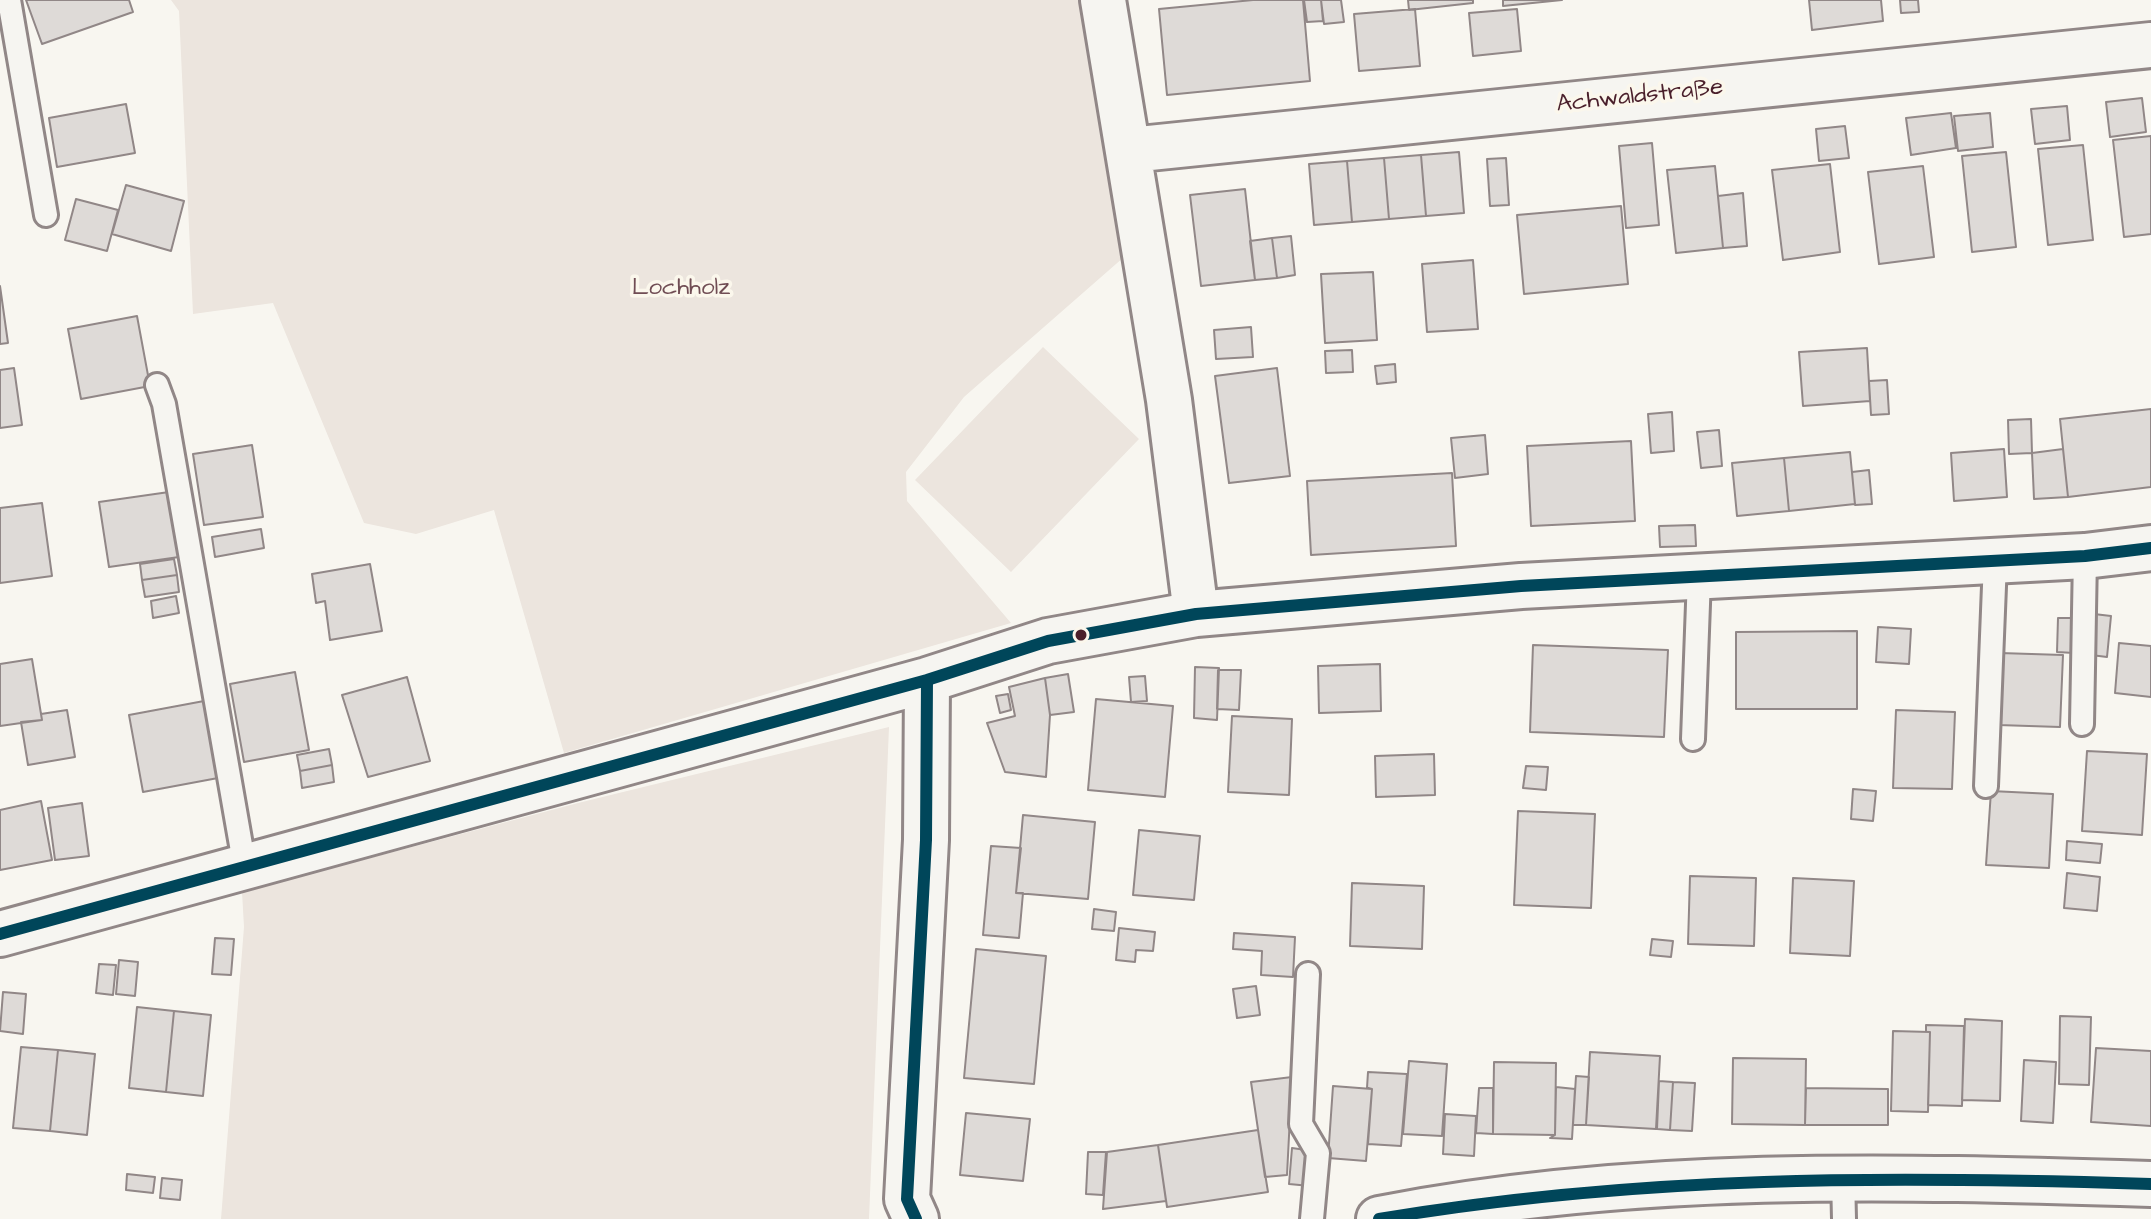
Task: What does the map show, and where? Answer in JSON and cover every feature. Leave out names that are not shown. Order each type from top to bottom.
[{"type":"street","points":[[1101,5],[1130,150],[1169,400],[1196,614]]},
{"type":"street","name":"Achwaldstraße","points":[[1130,150],[2151,45]]},
{"type":"street","points":[[0,934],[927,680],[1048,641],[1196,614],[1446,591],[2085,556],[2151,548]]},
{"type":"street","points":[[910,1212],[926,840],[927,680]]},
{"type":"street","points":[[1379,1219],[1546,1191],[1699,1180],[1843,1176],[2151,1184]]},
{"type":"lane","points":[[9,0],[46,215]]},
{"type":"lane","points":[[157,385],[164,404],[202,607],[245,868]]},
{"type":"lane","points":[[2082,724],[2085,556]]},
{"type":"lane","points":[[1986,786],[1995,561]]},
{"type":"lane","points":[[1693,739],[1699,577]]},
{"type":"lane","points":[[1308,974],[1301,1124],[1318,1153],[1312,1219]]},
{"type":"lane","points":[[1843,1176],[1844,1219]]},
{"type":"green space","name":"Lochholz","points":[[171,0],[1100,0],[1132,250],[964,397],[906,472],[907,501],[1011,623],[564,753],[494,510],[416,534],[364,523],[273,303],[193,314],[179,11]]},
{"type":"green space","points":[[1043,347],[1139,439],[1011,572],[915,480]]},
{"type":"green space","points":[[889,727],[869,1219],[221,1219],[244,927],[242,892],[578,803]]},
{"type":"building","points":[[26,0],[129,0],[133,12],[42,44]]},
{"type":"building","points":[[1253,0],[1303,0],[1310,81],[1167,95],[1159,9]]},
{"type":"building","points":[[1304,0],[1321,0],[1323,21],[1307,22]]},
{"type":"building","points":[[1321,0],[1341,0],[1344,22],[1324,24]]},
{"type":"building","points":[[1408,0],[1473,0],[1473,3],[1409,10]]},
{"type":"building","points":[[1503,0],[1562,0],[1503,6]]},
{"type":"building","points":[[1809,0],[1881,0],[1883,21],[1812,30]]},
{"type":"building","points":[[1900,0],[1918,0],[1919,12],[1901,13]]},
{"type":"building","points":[[1415,9],[1420,66],[1359,71],[1354,14]]},
{"type":"building","points":[[1517,9],[1521,51],[1473,56],[1469,13]]},
{"type":"building","points":[[2142,98],[2146,132],[2110,137],[2106,102]]},
{"type":"building","points":[[126,104],[135,153],[57,167],[49,118]]},
{"type":"building","points":[[2067,106],[2070,140],[2035,144],[2031,109]]},
{"type":"building","points":[[1951,113],[1956,148],[1911,155],[1906,118]]},
{"type":"building","points":[[1990,113],[1993,147],[1958,151],[1954,116]]},
{"type":"building","points":[[1845,126],[1849,158],[1819,161],[1816,129]]},
{"type":"building","points":[[2151,136],[2151,234],[2124,237],[2113,140]]},
{"type":"building","points":[[1652,143],[1659,225],[1626,228],[1619,146]]},
{"type":"building","points":[[2083,145],[2093,240],[2048,245],[2038,149]]},
{"type":"building","points":[[1459,152],[1464,213],[1426,216],[1421,155]]},
{"type":"building","points":[[2006,152],[2016,247],[1972,252],[1962,156]]},
{"type":"building","points":[[1421,155],[1426,216],[1389,219],[1384,158]]},
{"type":"building","points":[[1384,158],[1389,219],[1352,222],[1347,161]]},
{"type":"building","points":[[1506,158],[1509,205],[1490,206],[1487,159]]},
{"type":"building","points":[[1347,161],[1352,222],[1314,225],[1309,164]]},
{"type":"building","points":[[1830,164],[1840,252],[1783,260],[1772,170]]},
{"type":"building","points":[[1715,166],[1723,248],[1676,253],[1667,170]]},
{"type":"building","points":[[1923,166],[1934,257],[1879,264],[1868,172]]},
{"type":"building","points":[[126,185],[184,201],[171,251],[112,234]]},
{"type":"building","points":[[1245,189],[1255,280],[1201,286],[1190,195]]},
{"type":"building","points":[[1743,193],[1747,246],[1723,248],[1718,196]]},
{"type":"building","points":[[76,199],[118,210],[107,251],[65,240]]},
{"type":"building","points":[[1621,206],[1628,284],[1524,294],[1517,215]]},
{"type":"building","points":[[1291,236],[1295,275],[1277,278],[1272,238]]},
{"type":"building","points":[[1272,238],[1277,278],[1255,280],[1250,241]]},
{"type":"building","points":[[1473,260],[1478,329],[1427,332],[1422,264]]},
{"type":"building","points":[[1373,272],[1377,340],[1325,343],[1321,274]]},
{"type":"building","points":[[0,286],[8,343],[0,344]]},
{"type":"building","points":[[137,316],[150,386],[81,399],[68,329]]},
{"type":"building","points":[[1251,327],[1253,357],[1216,359],[1214,330]]},
{"type":"building","points":[[1867,348],[1870,401],[1803,406],[1799,352]]},
{"type":"building","points":[[1352,350],[1353,372],[1326,373],[1325,351]]},
{"type":"building","points":[[1395,364],[1396,382],[1377,384],[1375,366]]},
{"type":"building","points":[[14,368],[22,425],[0,428],[0,370]]},
{"type":"building","points":[[1277,368],[1290,476],[1229,483],[1215,376]]},
{"type":"building","points":[[1887,380],[1889,414],[1871,415],[1869,381]]},
{"type":"building","points":[[2151,409],[2151,487],[2068,497],[2060,419]]},
{"type":"building","points":[[1672,412],[1674,451],[1651,453],[1648,414]]},
{"type":"building","points":[[2031,419],[2032,453],[2009,454],[2008,420]]},
{"type":"building","points":[[1719,430],[1722,466],[1701,468],[1697,432]]},
{"type":"building","points":[[1485,435],[1488,474],[1455,478],[1451,438]]},
{"type":"building","points":[[1631,441],[1635,521],[1531,526],[1527,446]]},
{"type":"building","points":[[252,445],[263,517],[204,525],[193,454]]},
{"type":"building","points":[[2004,449],[2007,497],[1954,501],[1951,453]]},
{"type":"building","points":[[2063,449],[2068,497],[2034,499],[2032,453]]},
{"type":"building","points":[[1850,452],[1855,504],[1789,511],[1784,458]]},
{"type":"building","points":[[1784,458],[1789,511],[1737,516],[1732,463]]},
{"type":"building","points":[[1869,470],[1872,504],[1855,505],[1852,472]]},
{"type":"building","points":[[1452,473],[1456,546],[1311,555],[1307,481]]},
{"type":"building","points":[[169,492],[179,557],[109,567],[99,502]]},
{"type":"building","points":[[42,503],[52,576],[0,583],[0,508]]},
{"type":"building","points":[[1695,525],[1696,546],[1660,547],[1659,526]]},
{"type":"building","points":[[261,529],[264,548],[215,557],[212,537]]},
{"type":"building","points":[[174,559],[177,575],[142,580],[140,564]]},
{"type":"building","points":[[370,564],[382,631],[330,640],[325,601],[316,603],[312,574]]},
{"type":"building","points":[[177,575],[179,592],[145,597],[142,580]]},
{"type":"building","points":[[176,596],[179,613],[153,618],[151,601]]},
{"type":"building","points":[[2094,614],[2111,616],[2107,657],[2091,655]]},
{"type":"building","points":[[2058,618],[2075,618],[2074,653],[2057,652]]},
{"type":"building","points":[[1878,627],[1911,629],[1909,664],[1876,662]]},
{"type":"building","points":[[1857,631],[1857,709],[1736,709],[1736,632]]},
{"type":"building","points":[[2119,643],[2151,646],[2151,697],[2115,693]]},
{"type":"building","points":[[1533,645],[1668,650],[1664,737],[1530,732]]},
{"type":"building","points":[[2000,653],[2063,655],[2060,727],[1998,725]]},
{"type":"building","points":[[32,659],[42,720],[0,726],[0,664]]},
{"type":"building","points":[[1380,664],[1381,711],[1319,713],[1318,666]]},
{"type":"building","points":[[1195,667],[1219,668],[1217,720],[1194,718]]},
{"type":"building","points":[[1218,670],[1241,670],[1239,710],[1217,709]]},
{"type":"building","points":[[295,672],[309,750],[244,762],[230,684]]},
{"type":"building","points":[[1068,674],[1074,712],[1050,715],[1045,678]]},
{"type":"building","points":[[1145,676],[1147,701],[1131,702],[1129,677]]},
{"type":"building","points":[[407,677],[430,761],[368,777],[342,695]]},
{"type":"building","points":[[1045,678],[1050,715],[1046,777],[1005,772],[987,723],[1015,716],[1009,687]]},
{"type":"building","points":[[1008,694],[1011,710],[1000,713],[996,696]]},
{"type":"building","points":[[1096,699],[1173,706],[1165,797],[1088,790]]},
{"type":"building","points":[[204,701],[218,778],[143,792],[129,715]]},
{"type":"building","points":[[67,710],[75,757],[28,765],[21,722],[42,720],[41,714]]},
{"type":"building","points":[[1896,710],[1955,712],[1952,789],[1893,788]]},
{"type":"building","points":[[1232,716],[1292,719],[1289,795],[1228,792]]},
{"type":"building","points":[[329,749],[332,765],[300,771],[297,755]]},
{"type":"building","points":[[2087,751],[2147,754],[2142,835],[2082,831]]},
{"type":"building","points":[[1434,754],[1435,795],[1376,797],[1375,756]]},
{"type":"building","points":[[332,765],[334,782],[302,788],[300,771]]},
{"type":"building","points":[[1526,766],[1548,767],[1546,790],[1523,788]]},
{"type":"building","points":[[1853,789],[1876,791],[1873,821],[1851,819]]},
{"type":"building","points":[[1991,791],[2053,794],[2049,868],[1986,865]]},
{"type":"building","points":[[41,801],[52,860],[0,870],[0,810]]},
{"type":"building","points":[[82,803],[89,856],[55,860],[48,808]]},
{"type":"building","points":[[1518,811],[1595,814],[1591,908],[1514,905]]},
{"type":"building","points":[[1023,815],[1095,822],[1088,899],[1016,893]]},
{"type":"building","points":[[1139,830],[1200,836],[1194,900],[1133,895]]},
{"type":"building","points":[[2067,841],[2102,844],[2100,863],[2066,860]]},
{"type":"building","points":[[991,846],[1021,848],[1016,893],[1023,893],[1019,938],[983,935]]},
{"type":"building","points":[[2067,873],[2100,877],[2097,911],[2064,908]]},
{"type":"building","points":[[1690,876],[1756,878],[1754,946],[1688,944]]},
{"type":"building","points":[[1793,878],[1854,881],[1850,956],[1790,953]]},
{"type":"building","points":[[1352,883],[1424,886],[1422,949],[1350,946]]},
{"type":"building","points":[[1094,909],[1116,912],[1114,931],[1092,929]]},
{"type":"building","points":[[1119,928],[1155,932],[1153,951],[1136,950],[1135,962],[1116,960]]},
{"type":"building","points":[[1234,933],[1295,937],[1293,977],[1261,975],[1262,951],[1233,949]]},
{"type":"building","points":[[215,938],[234,939],[231,975],[212,974]]},
{"type":"building","points":[[1652,939],[1673,941],[1671,957],[1650,955]]},
{"type":"building","points":[[976,949],[1046,956],[1034,1084],[964,1078]]},
{"type":"building","points":[[119,960],[138,962],[135,996],[116,994]]},
{"type":"building","points":[[99,964],[116,965],[113,995],[96,993]]},
{"type":"building","points":[[1256,986],[1260,1015],[1237,1018],[1233,989]]},
{"type":"building","points":[[3,992],[26,994],[23,1034],[0,1031]]},
{"type":"building","points":[[137,1007],[174,1011],[166,1092],[129,1088]]},
{"type":"building","points":[[174,1011],[211,1015],[203,1096],[166,1092]]},
{"type":"building","points":[[2060,1016],[2091,1017],[2089,1085],[2059,1084]]},
{"type":"building","points":[[1965,1019],[2002,1021],[2000,1101],[1962,1100]]},
{"type":"building","points":[[1926,1025],[1964,1026],[1962,1106],[1928,1105],[1930,1032],[1926,1032]]},
{"type":"building","points":[[1893,1031],[1930,1032],[1928,1112],[1891,1111]]},
{"type":"building","points":[[21,1047],[58,1050],[50,1131],[13,1128]]},
{"type":"building","points":[[2096,1048],[2151,1051],[2151,1126],[2091,1122]]},
{"type":"building","points":[[58,1050],[95,1054],[87,1135],[50,1131]]},
{"type":"building","points":[[1590,1052],[1660,1056],[1656,1129],[1586,1125]]},
{"type":"building","points":[[1733,1058],[1806,1059],[1805,1125],[1732,1124]]},
{"type":"building","points":[[2024,1060],[2056,1062],[2053,1123],[2021,1121]]},
{"type":"building","points":[[1409,1061],[1447,1064],[1442,1136],[1403,1134]]},
{"type":"building","points":[[1494,1062],[1556,1063],[1555,1135],[1493,1134]]},
{"type":"building","points":[[1368,1072],[1407,1074],[1401,1146],[1368,1144],[1372,1089],[1367,1088]]},
{"type":"building","points":[[1576,1076],[1589,1077],[1586,1125],[1573,1125]]},
{"type":"building","points":[[1292,1077],[1287,1175],[1265,1177],[1251,1082]]},
{"type":"building","points":[[1659,1081],[1673,1082],[1670,1130],[1657,1129]]},
{"type":"building","points":[[1673,1082],[1695,1083],[1692,1131],[1670,1130]]},
{"type":"building","points":[[1333,1086],[1372,1089],[1366,1161],[1328,1158]]},
{"type":"building","points":[[1556,1087],[1575,1089],[1572,1139],[1550,1138],[1555,1135]]},
{"type":"building","points":[[1479,1088],[1493,1088],[1493,1134],[1476,1133]]},
{"type":"building","points":[[1806,1088],[1888,1089],[1888,1125],[1805,1125]]},
{"type":"building","points":[[966,1113],[1030,1119],[1023,1181],[960,1175]]},
{"type":"building","points":[[1445,1114],[1476,1116],[1474,1156],[1443,1154]]},
{"type":"building","points":[[1258,1130],[1268,1192],[1167,1207],[1158,1145]]},
{"type":"building","points":[[1158,1145],[1166,1201],[1103,1209],[1107,1152]]},
{"type":"building","points":[[1292,1148],[1313,1151],[1310,1186],[1289,1184]]},
{"type":"building","points":[[1088,1152],[1106,1152],[1103,1195],[1086,1194]]},
{"type":"building","points":[[127,1174],[155,1177],[153,1193],[126,1190]]},
{"type":"building","points":[[162,1178],[182,1180],[180,1200],[160,1198]]},
{"type":"transit line","points":[[0,934],[927,680],[1048,641],[1196,614],[1521,586],[2085,556],[2151,548]]},
{"type":"transit line","points":[[916,1219],[907,1199],[926,840],[927,680]]},
{"type":"transit line","points":[[1379,1219],[1573,1194],[1669,1186],[1859,1180],[2151,1184]]}]
